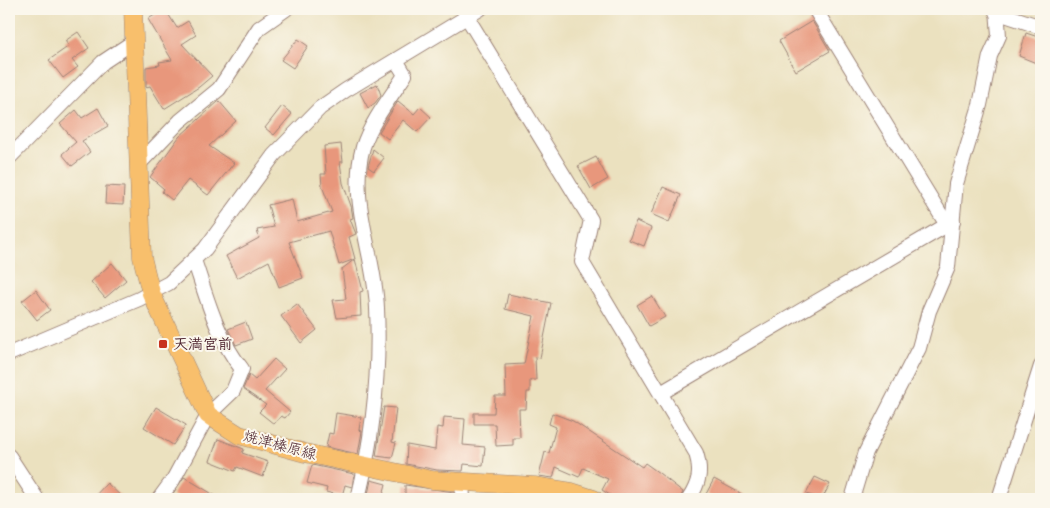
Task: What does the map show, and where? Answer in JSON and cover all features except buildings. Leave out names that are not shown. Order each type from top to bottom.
[{"type":"main road","points":[[133,9],[142,257],[150,294],[208,415]]},
{"type":"main road","name":"焼津榛原線","points":[[208,415],[239,435],[366,466],[432,480],[534,486],[572,492],[594,499]]},
{"type":"street","points":[[138,165],[180,121],[219,89],[259,28],[286,9]]},
{"type":"street","points":[[9,354],[150,294],[169,283],[206,249],[274,154],[294,132],[340,94],[396,60],[466,13],[480,9]]},
{"type":"street","points":[[816,9],[950,223]]},
{"type":"street","points":[[852,499],[866,452],[919,348],[929,310],[948,267],[950,223],[956,184],[980,105],[990,56],[998,36],[996,10],[1041,26]]},
{"type":"street","points":[[466,13],[591,220],[582,262],[696,453],[700,466],[700,481],[689,499]]},
{"type":"street","points":[[9,158],[103,62],[134,42]]},
{"type":"street","points":[[358,499],[366,466],[375,412],[378,329],[377,305],[358,190],[358,169],[364,146],[380,114],[405,75],[396,60]]},
{"type":"street","points":[[661,393],[950,223]]},
{"type":"street","points":[[159,499],[173,480],[208,415],[233,391],[242,369],[229,352],[223,339],[194,260]]},
{"type":"street","points":[[999,499],[1041,366]]},
{"type":"street","points":[[9,456],[37,499]]},
{"type":"street","points":[[462,481],[463,499]]},
{"type":"place","name":"天満宮前","points":[[163,344]]}]
